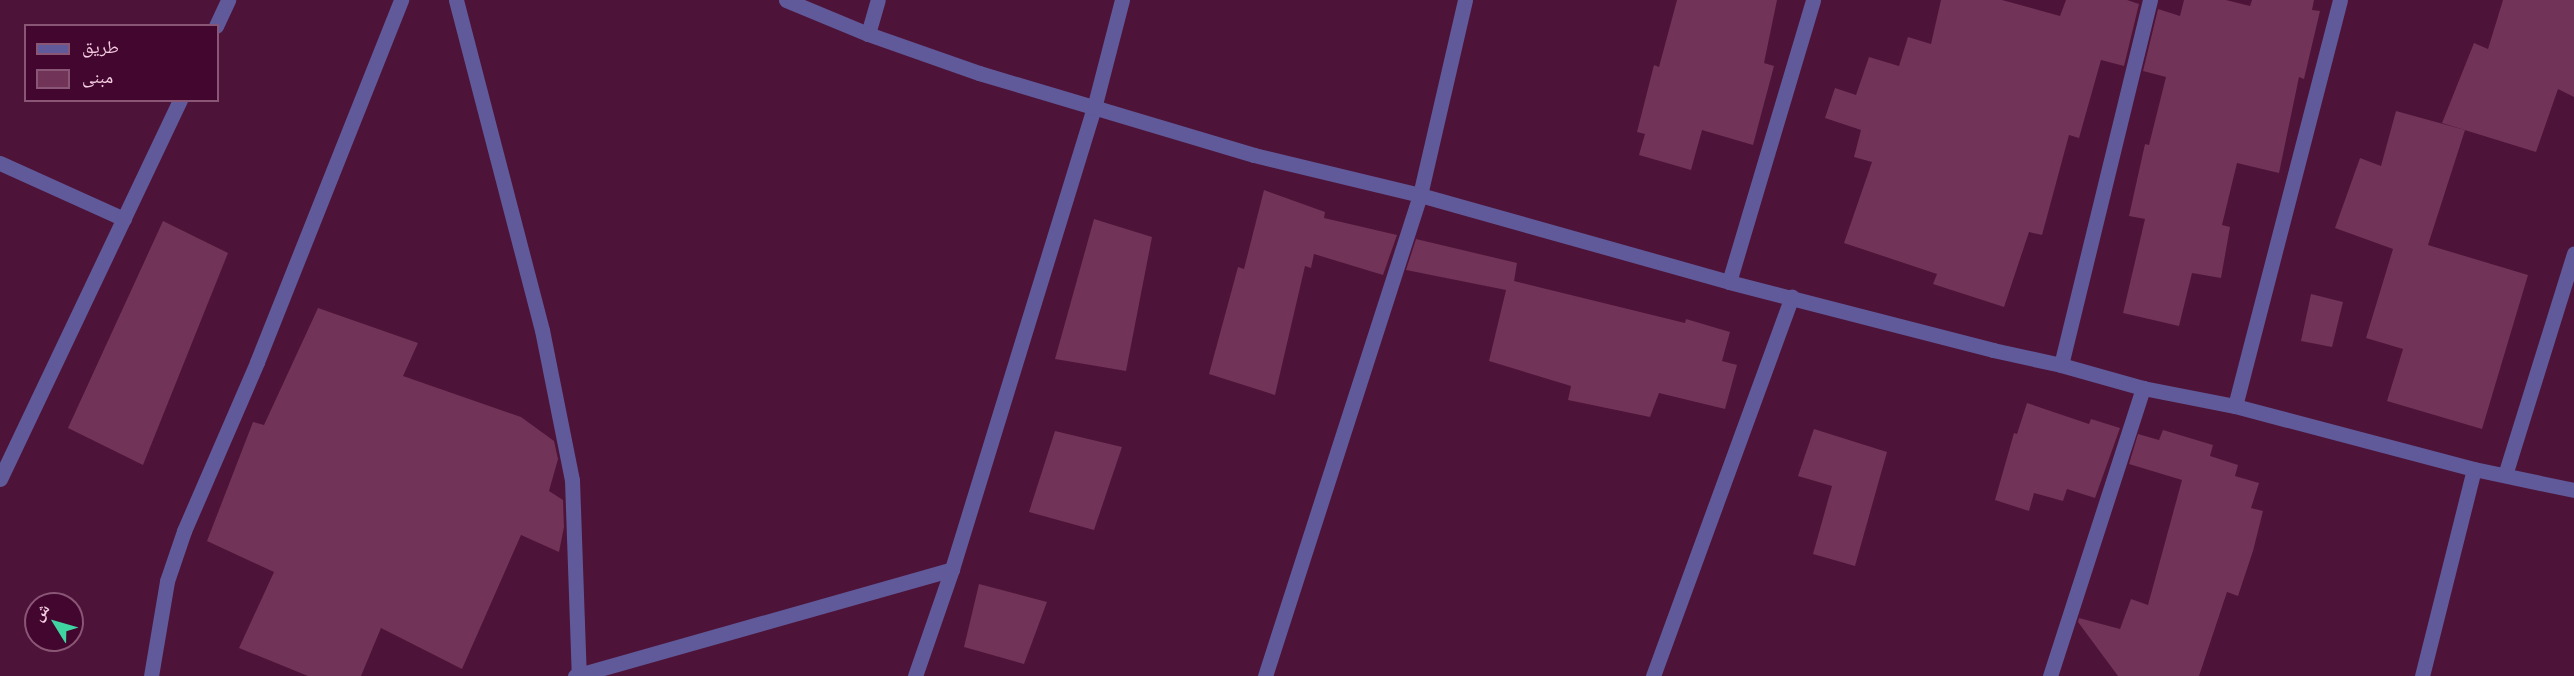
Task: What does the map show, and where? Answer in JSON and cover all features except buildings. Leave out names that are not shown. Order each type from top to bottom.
[{"type":"street","points":[[217,24],[228,0]]},
{"type":"street","points":[[151,676],[167,581],[184,531],[256,362],[401,0]]},
{"type":"street","points":[[456,0],[542,330],[572,480],[578,676],[952,569]]},
{"type":"street","points":[[786,0],[868,34],[979,73],[1254,155],[1420,195],[1729,282],[1993,350],[2061,365],[2143,388],[2235,406],[2474,469],[2574,490]]},
{"type":"street","points":[[868,34],[878,0]]},
{"type":"street","points":[[920,675],[1094,108],[1122,0]]},
{"type":"street","points":[[1265,676],[1420,195],[1465,0]]},
{"type":"street","points":[[1729,282],[1813,0]]},
{"type":"street","points":[[2061,365],[2150,0]]},
{"type":"street","points":[[2235,406],[2340,0]]},
{"type":"street","points":[[0,479],[179,102]]},
{"type":"street","points":[[0,163],[124,219]]},
{"type":"street","points":[[2505,475],[2574,254]]},
{"type":"street","points":[[1653,676],[1792,297]]},
{"type":"street","points":[[2050,676],[2143,388]]},
{"type":"street","points":[[2422,676],[2474,469]]}]
